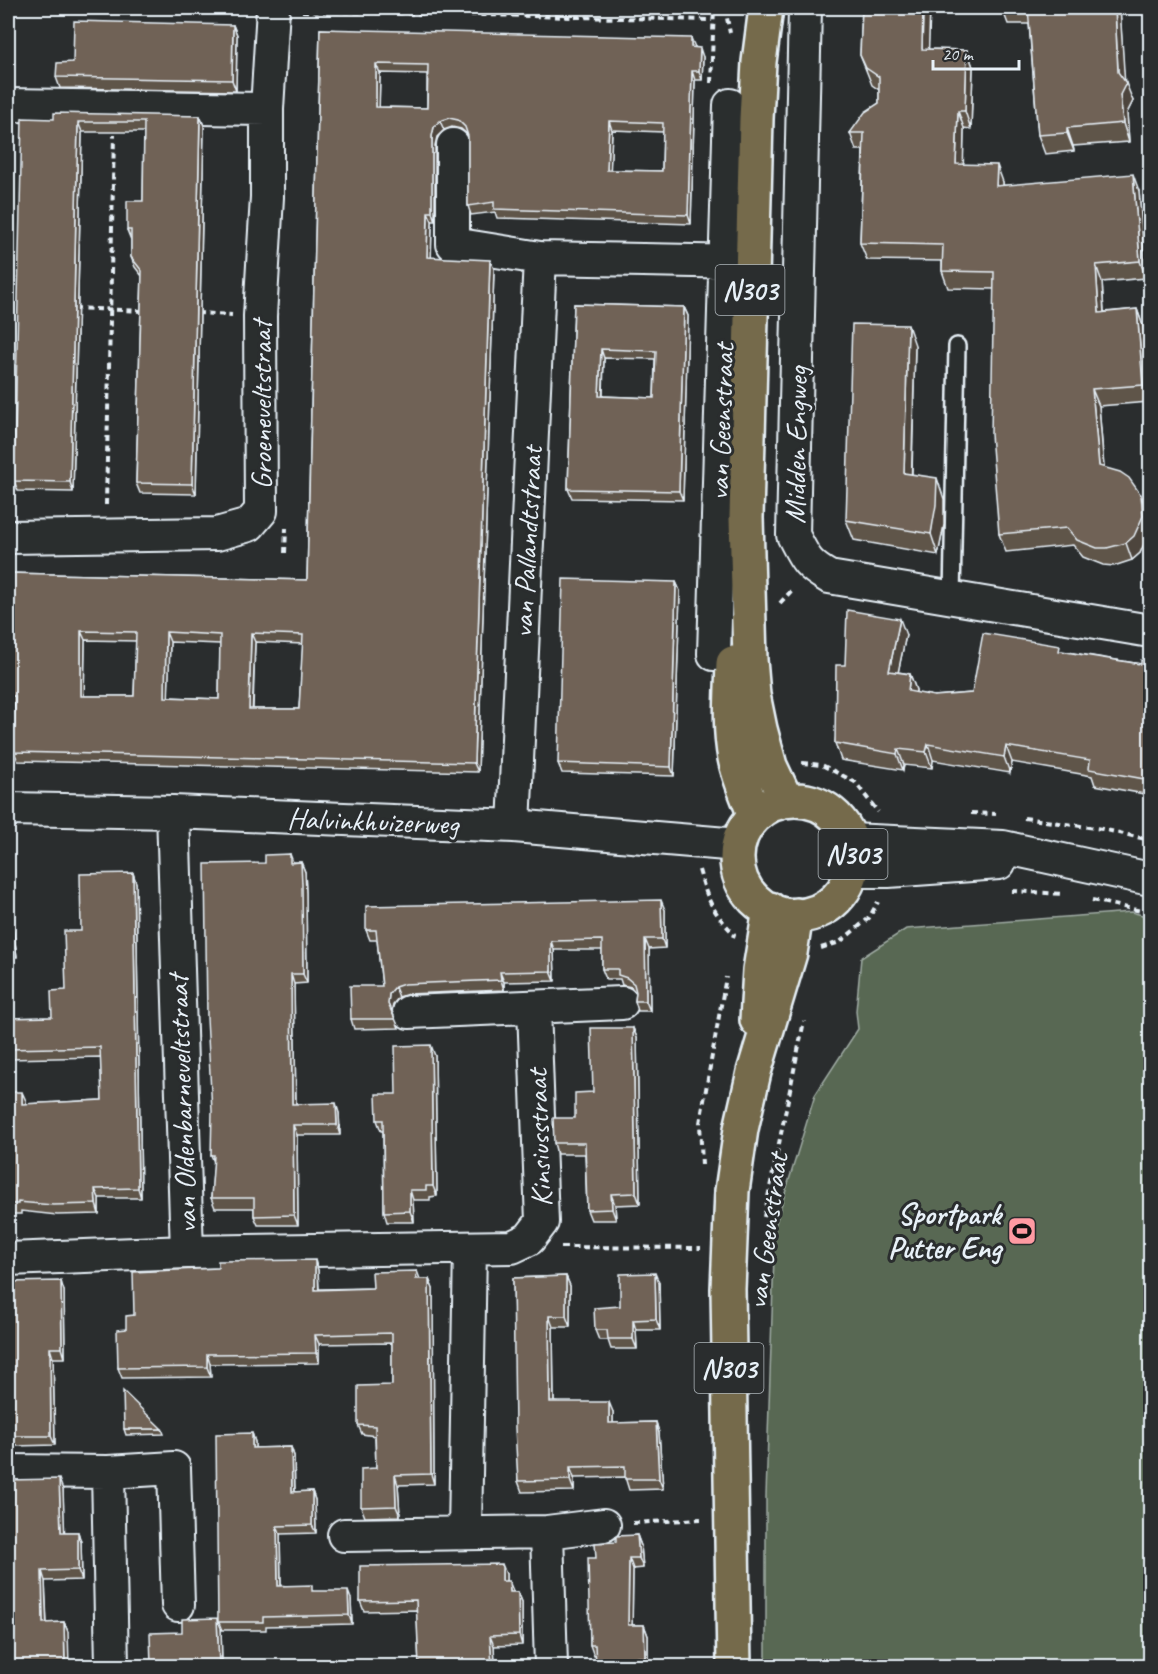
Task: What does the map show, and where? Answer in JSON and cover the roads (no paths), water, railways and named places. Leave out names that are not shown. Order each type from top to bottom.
[{"type":"main road","name":"van Geenstraat","points":[[754,8],[759,62]]},
{"type":"main road","name":"van Geenstraat","points":[[766,8],[738,262],[753,695],[770,766],[786,801]]},
{"type":"main road","name":"van Geenstraat","points":[[746,518],[736,594],[731,725],[735,756],[755,816]]},
{"type":"main road","name":"N303","points":[[755,816],[767,808],[786,801],[808,801],[834,815],[851,856],[843,892],[826,908],[816,913],[783,912]]},
{"type":"main road","points":[[755,816],[747,826],[738,845],[738,868],[746,889],[762,905],[783,912]]},
{"type":"main road","name":"van Geenstraat","points":[[734,1666],[728,1289],[732,1191],[741,1129],[754,1072],[759,970],[783,912]]},
{"type":"street","name":"Midden Engweg","points":[[805,8],[793,535],[812,567],[830,577],[1150,631]]},
{"type":"street","name":"Groeneveltstraat","points":[[8,537],[217,534],[249,525],[261,511],[261,316],[272,9]]},
{"type":"street","points":[[8,105],[267,109]]},
{"type":"street","name":"van Geenstraat","points":[[714,654],[738,262],[729,111]]},
{"type":"street","points":[[453,145],[453,244],[540,258],[738,262]]},
{"type":"street","name":"van Pallandtstraat","points":[[514,826],[540,258]]},
{"type":"street","name":"Halvinkhuizerweg","points":[[8,809],[172,812],[514,826],[738,845]]},
{"type":"street","name":"van Oldenbarneveltstraat","points":[[8,1259],[187,1252],[172,812]]},
{"type":"street","points":[[851,856],[888,871],[1060,860],[1150,879]]},
{"type":"street","points":[[409,1012],[622,1003]]},
{"type":"street","name":"Kinsiusstraat","points":[[187,1252],[512,1247],[529,1239],[542,1222],[534,1008]]},
{"type":"street","points":[[465,1532],[470,1248]]},
{"type":"street","points":[[8,1471],[108,1472],[174,1468],[178,1605]]},
{"type":"street","points":[[108,1472],[112,1666]]},
{"type":"street","points":[[344,1535],[547,1532],[604,1525]]},
{"type":"street","points":[[547,1532],[551,1666]]},
{"type":"lane","points":[[952,597],[957,346]]},
{"type":"place","name":"Sportpark Putter Eng","points":[[1022,1231]]}]
